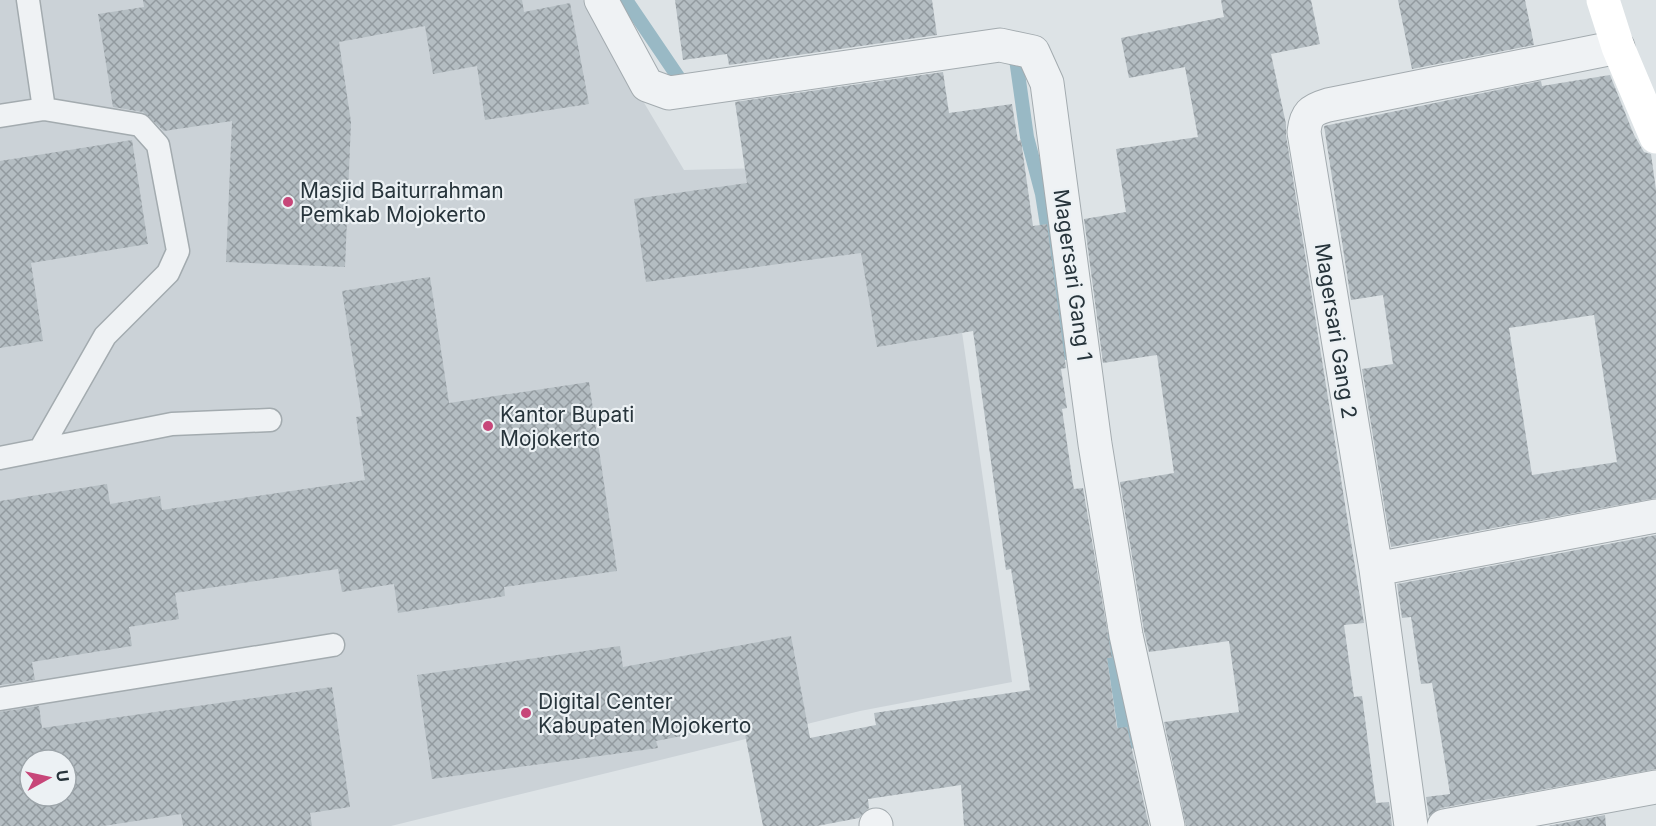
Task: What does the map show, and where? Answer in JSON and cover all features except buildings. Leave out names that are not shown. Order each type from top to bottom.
[{"type":"main road","points":[[1603,0],[1618,47],[1656,137]]},
{"type":"street","name":"Magersari Gang 1","points":[[601,0],[647,85],[669,93],[1000,45],[1033,52],[1047,83],[1095,444],[1126,635],[1168,826]]},
{"type":"street","name":"Magersari Gang 2","points":[[1411,826],[1376,569],[1304,132],[1306,117],[1314,110],[1328,105],[1618,47]]},
{"type":"street","points":[[1376,569],[1656,516]]},
{"type":"street","points":[[1444,826],[1656,787]]},
{"type":"lane","points":[[28,0],[44,109]]},
{"type":"lane","points":[[0,116],[44,109],[140,124],[158,145],[178,251],[168,273],[105,336],[40,450]]},
{"type":"lane","points":[[0,458],[172,424],[270,420]]},
{"type":"lane","points":[[0,699],[333,645]]},
{"type":"shaded area","name":"Kantor Bupati Mojokerto","points":[[0,0],[583,0],[684,170],[938,164],[1012,682],[860,711],[391,826],[0,826]]},
{"type":"waterway","points":[[626,0],[687,90]]},
{"type":"waterway","points":[[1013,52],[1015,52],[1027,137],[1042,194],[1067,353]]},
{"type":"waterway","points":[[1111,639],[1127,744]]},
{"type":"place","name":"Masjid Baiturrahman Pemkab Mojokerto","points":[[288,202]]},
{"type":"place","name":"Kantor Bupati Mojokerto","points":[[488,426]]},
{"type":"place","name":"Digital Center Kabupaten Mojokerto","points":[[526,713]]}]
